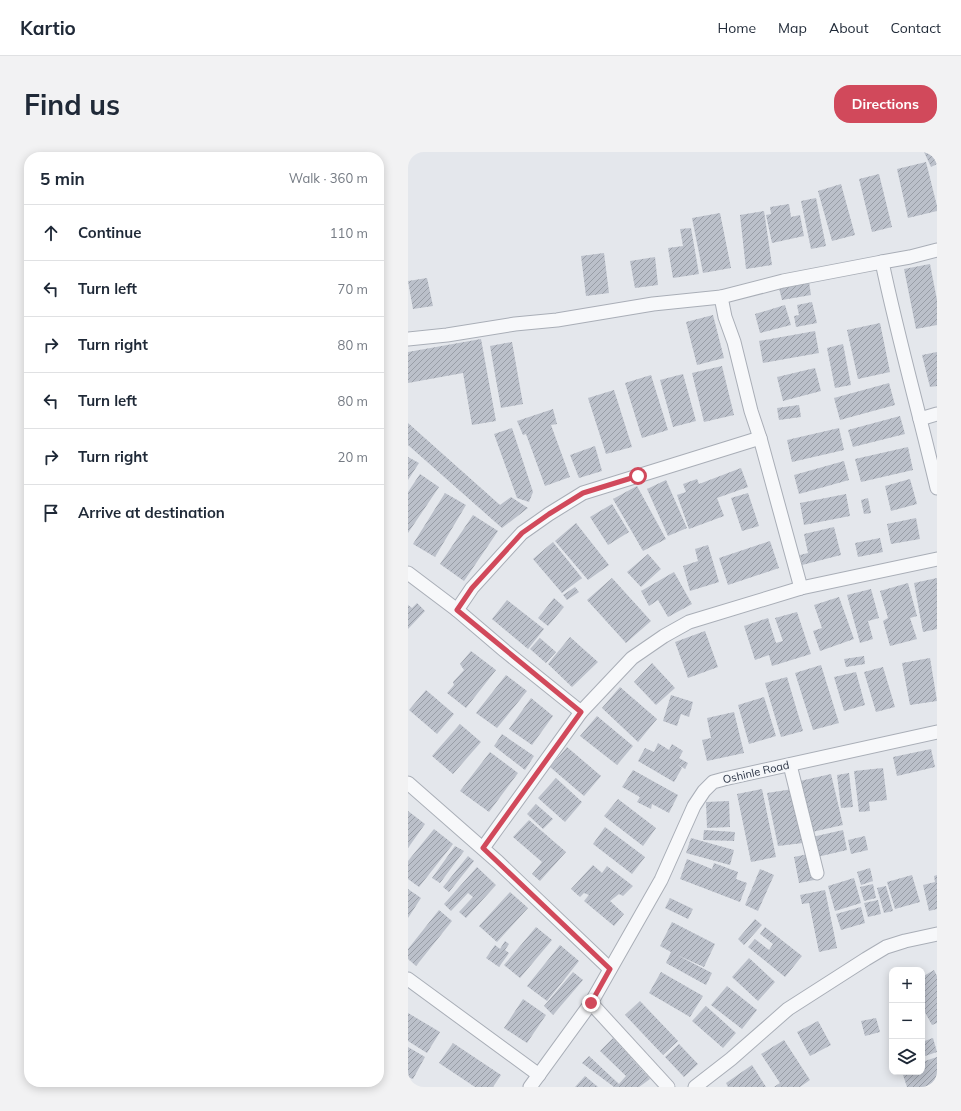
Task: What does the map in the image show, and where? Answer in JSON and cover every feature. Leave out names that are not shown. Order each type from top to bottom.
[{"type":"street","points":[[408,339],[448,335],[515,324],[557,320],[653,304],[721,297],[791,280],[910,258],[937,250]]},
{"type":"street","points":[[882,262],[896,329],[937,488]]},
{"type":"street","points":[[721,297],[725,317],[734,342],[751,411],[760,438],[801,588]]},
{"type":"street","points":[[920,419],[937,414]]},
{"type":"street","points":[[457,610],[472,588],[522,533],[583,493],[760,438]]},
{"type":"street","points":[[483,848],[581,712],[632,658],[664,636],[689,622],[801,588],[937,559]]},
{"type":"street","points":[[408,573],[457,610],[581,712]]},
{"type":"street","name":"Oshinle Road","points":[[530,1087],[591,1003],[661,880],[694,806],[704,791],[713,782],[937,732]]},
{"type":"street","points":[[790,764],[817,873]]},
{"type":"street","points":[[408,783],[483,848],[610,969]]},
{"type":"street","points":[[695,1087],[788,1009],[859,964],[886,947],[937,934]]},
{"type":"street","points":[[408,979],[538,1075]]},
{"type":"street","points":[[591,1003],[668,1087]]},
{"type":"building","points":[[924,152],[937,152],[937,164],[931,167]]},
{"type":"building","points":[[926,162],[937,211],[908,218],[897,169]]},
{"type":"building","points":[[879,174],[892,227],[872,232],[859,179]]},
{"type":"building","points":[[841,184],[855,235],[832,241],[818,191]]},
{"type":"building","points":[[816,198],[826,246],[811,249],[801,201]]},
{"type":"building","points":[[789,204],[791,217],[800,215],[804,236],[772,243],[766,215],[771,214],[770,207]]},
{"type":"building","points":[[764,211],[772,265],[746,269],[740,215]]},
{"type":"building","points":[[720,213],[731,268],[703,273],[692,218]]},
{"type":"building","points":[[691,228],[699,274],[673,278],[668,248],[683,246],[680,229]]},
{"type":"building","points":[[604,253],[609,293],[586,296],[581,256]]},
{"type":"building","points":[[655,257],[658,285],[635,288],[630,261]]},
{"type":"building","points":[[930,264],[937,300],[937,325],[916,329],[904,269]]},
{"type":"building","points":[[427,278],[433,306],[413,309],[408,281]]},
{"type":"building","points":[[809,282],[811,295],[782,300],[779,288]]},
{"type":"building","points":[[812,302],[817,323],[796,327],[794,316],[799,315],[797,305]]},
{"type":"building","points":[[785,305],[791,325],[760,333],[755,314]]},
{"type":"building","points":[[713,315],[724,358],[697,365],[686,322]]},
{"type":"building","points":[[880,323],[890,372],[858,379],[847,330]]},
{"type":"building","points":[[815,331],[819,353],[763,363],[759,341]]},
{"type":"building","points":[[481,339],[496,421],[472,425],[463,373],[408,383],[408,352]]},
{"type":"building","points":[[512,342],[523,404],[501,408],[490,346]]},
{"type":"building","points":[[843,344],[851,385],[835,388],[827,348]]},
{"type":"building","points":[[937,352],[937,386],[930,387],[922,355]]},
{"type":"building","points":[[722,366],[734,415],[704,422],[692,373]]},
{"type":"building","points":[[815,368],[821,391],[783,401],[777,377]]},
{"type":"building","points":[[683,374],[696,421],[673,427],[660,380]]},
{"type":"building","points":[[651,375],[668,430],[642,438],[625,383]]},
{"type":"building","points":[[889,383],[895,405],[840,420],[834,398]]},
{"type":"building","points":[[614,390],[632,447],[606,454],[588,398]]},
{"type":"building","points":[[799,405],[801,417],[779,420],[777,408]]},
{"type":"building","points":[[553,409],[557,424],[551,425],[570,477],[545,486],[526,434],[523,435],[517,421]]},
{"type":"building","points":[[900,416],[905,434],[853,447],[848,430]]},
{"type":"building","points":[[408,423],[500,505],[511,497],[528,508],[502,528],[408,445]]},
{"type":"building","points":[[512,428],[533,492],[529,502],[517,498],[494,434]]},
{"type":"building","points":[[839,428],[844,450],[792,462],[787,440]]},
{"type":"building","points":[[595,446],[602,471],[579,478],[570,455]]},
{"type":"building","points":[[908,447],[913,470],[861,482],[855,459]]},
{"type":"building","points":[[408,457],[419,463],[408,480]]},
{"type":"building","points":[[844,461],[849,480],[799,494],[794,475]]},
{"type":"building","points":[[741,468],[748,487],[717,498],[724,516],[689,529],[677,495],[686,492],[683,484],[697,479],[699,484]]},
{"type":"building","points":[[420,474],[439,487],[408,533],[408,492]]},
{"type":"building","points":[[910,479],[917,504],[891,511],[885,486]]},
{"type":"building","points":[[666,480],[687,528],[668,536],[647,489]]},
{"type":"building","points":[[637,486],[666,539],[643,551],[613,499]]},
{"type":"building","points":[[445,493],[466,505],[435,557],[413,544]]},
{"type":"building","points":[[748,493],[759,526],[742,531],[731,498]]},
{"type":"building","points":[[846,494],[850,516],[804,525],[800,503]]},
{"type":"building","points":[[868,498],[871,513],[864,514],[861,500]]},
{"type":"building","points":[[612,504],[629,532],[608,545],[590,517]]},
{"type":"building","points":[[473,515],[498,531],[464,581],[440,564]]},
{"type":"building","points":[[916,518],[920,539],[891,544],[887,524]]},
{"type":"building","points":[[576,523],[609,565],[588,580],[555,541]]},
{"type":"building","points":[[834,527],[841,555],[802,565],[800,555],[808,553],[804,534]]},
{"type":"building","points":[[880,538],[883,552],[858,557],[855,543]]},
{"type":"building","points":[[770,541],[779,568],[728,585],[719,558]]},
{"type":"building","points":[[553,542],[582,578],[562,593],[533,559]]},
{"type":"building","points":[[708,545],[719,582],[690,591],[683,566],[698,561],[695,549]]},
{"type":"building","points":[[648,554],[661,569],[641,587],[627,572]]},
{"type":"building","points":[[674,572],[692,604],[668,617],[658,600],[649,606],[641,591]]},
{"type":"building","points":[[612,578],[651,621],[626,643],[587,600]]},
{"type":"building","points":[[937,578],[937,629],[923,632],[914,583]]},
{"type":"building","points":[[908,583],[917,616],[910,618],[917,639],[890,646],[883,621],[888,618],[880,591]]},
{"type":"building","points":[[575,587],[579,592],[567,600],[563,595]]},
{"type":"building","points":[[871,589],[879,618],[868,621],[873,639],[860,643],[847,595]]},
{"type":"building","points":[[839,597],[854,639],[820,651],[813,631],[822,628],[814,605]]},
{"type":"building","points":[[554,598],[564,607],[548,626],[538,618]]},
{"type":"building","points":[[507,600],[544,629],[528,649],[492,619]]},
{"type":"building","points":[[417,603],[425,611],[408,629],[408,605],[412,608]]},
{"type":"building","points":[[797,612],[811,654],[772,666],[769,655],[755,660],[744,626],[768,618],[776,643],[783,641],[775,618]]},
{"type":"building","points":[[705,631],[718,667],[688,678],[675,642]]},
{"type":"building","points":[[570,637],[598,662],[572,687],[548,664]]},
{"type":"building","points":[[540,638],[556,652],[546,663],[530,649]]},
{"type":"building","points":[[471,651],[496,670],[466,708],[447,693],[454,685],[453,682],[464,670],[460,664]]},
{"type":"building","points":[[864,656],[865,664],[846,667],[844,659]]},
{"type":"building","points":[[930,658],[937,701],[910,705],[902,663]]},
{"type":"building","points":[[652,663],[675,688],[656,705],[634,682]]},
{"type":"building","points":[[821,665],[839,723],[813,730],[795,673]]},
{"type":"building","points":[[883,667],[895,707],[876,712],[864,672]]},
{"type":"building","points":[[856,672],[865,705],[844,711],[834,677]]},
{"type":"building","points":[[506,675],[527,691],[497,728],[476,713]]},
{"type":"building","points":[[787,677],[803,731],[781,737],[765,683]]},
{"type":"building","points":[[620,687],[657,719],[638,742],[602,708]]},
{"type":"building","points":[[426,690],[454,714],[437,734],[409,710]]},
{"type":"building","points":[[671,695],[693,702],[689,717],[681,714],[677,726],[663,721]]},
{"type":"building","points":[[764,697],[776,736],[749,744],[738,705]]},
{"type":"building","points":[[531,698],[553,716],[532,745],[509,729]]},
{"type":"building","points":[[734,712],[744,753],[707,761],[702,740],[711,738],[707,718]]},
{"type":"building","points":[[597,716],[633,746],[617,765],[580,736]]},
{"type":"building","points":[[460,724],[481,742],[453,774],[432,756]]},
{"type":"building","points":[[502,734],[534,756],[525,770],[494,746]]},
{"type":"building","points":[[658,743],[669,750],[672,744],[683,751],[679,758],[688,763],[685,769],[677,764],[682,768],[674,782],[638,761],[645,748],[654,752]]},
{"type":"building","points":[[567,747],[601,776],[584,796],[550,767]]},
{"type":"building","points":[[931,749],[935,767],[897,776],[893,757]]},
{"type":"building","points":[[490,752],[518,773],[489,812],[460,791]]},
{"type":"building","points":[[883,768],[887,800],[869,802],[870,811],[859,812],[854,771]]},
{"type":"building","points":[[633,770],[678,795],[669,813],[652,804],[651,809],[637,802],[640,797],[622,787]]},
{"type":"building","points":[[849,773],[853,807],[841,808],[837,775]]},
{"type":"building","points":[[831,774],[843,825],[812,832],[800,781]]},
{"type":"building","points":[[556,778],[582,802],[565,822],[538,798]]},
{"type":"building","points":[[762,789],[776,857],[751,862],[737,794]]},
{"type":"building","points":[[793,789],[803,843],[778,846],[767,793]]},
{"type":"building","points":[[618,799],[656,828],[643,846],[604,816]]},
{"type":"building","points":[[729,801],[730,827],[707,828],[706,802]]},
{"type":"building","points":[[536,804],[553,819],[543,829],[527,814]]},
{"type":"building","points":[[408,811],[425,824],[408,848]]},
{"type":"building","points":[[529,820],[566,852],[540,881],[532,874],[542,862],[513,837]]},
{"type":"building","points":[[605,827],[645,857],[632,874],[593,844]]},
{"type":"building","points":[[434,829],[453,844],[419,887],[408,879],[408,861]]},
{"type":"building","points":[[704,830],[735,832],[734,841],[703,840]]},
{"type":"building","points":[[843,830],[847,850],[817,857],[812,837]]},
{"type":"building","points":[[865,836],[868,850],[851,854],[848,840]]},
{"type":"building","points":[[691,838],[734,850],[730,865],[686,853]]},
{"type":"building","points":[[455,846],[464,851],[440,883],[432,878]]},
{"type":"building","points":[[808,854],[814,880],[799,883],[794,857]]},
{"type":"building","points":[[468,856],[474,861],[449,892],[443,887]]},
{"type":"building","points":[[687,859],[712,869],[714,863],[738,872],[736,879],[747,883],[740,902],[680,879]]},
{"type":"building","points":[[593,865],[602,873],[607,866],[633,886],[623,896],[619,894],[610,901],[624,914],[614,926],[584,901],[589,895],[584,893],[580,897],[571,889]]},
{"type":"building","points":[[477,867],[496,885],[466,918],[459,912],[473,897],[468,893],[451,911],[444,904]]},
{"type":"building","points":[[870,868],[873,881],[861,885],[857,872]]},
{"type":"building","points":[[760,869],[774,875],[758,911],[745,905]]},
{"type":"building","points":[[912,875],[920,902],[895,909],[887,882]]},
{"type":"building","points":[[937,875],[937,909],[929,911],[923,885],[935,882],[934,876]]},
{"type":"building","points":[[854,878],[861,903],[835,911],[828,886]]},
{"type":"building","points":[[873,884],[876,898],[864,901],[860,887]]},
{"type":"building","points":[[886,886],[893,911],[884,913],[877,888]]},
{"type":"building","points":[[408,889],[421,898],[408,918]]},
{"type":"building","points":[[825,890],[837,948],[819,952],[809,903],[802,904],[800,895]]},
{"type":"building","points":[[510,892],[528,908],[497,942],[479,926]]},
{"type":"building","points":[[670,898],[693,909],[688,919],[665,908]]},
{"type":"building","points":[[878,900],[881,914],[868,917],[864,903]]},
{"type":"building","points":[[861,907],[865,923],[841,930],[836,914]]},
{"type":"building","points":[[439,910],[452,921],[416,966],[408,959],[408,949]]},
{"type":"building","points":[[755,919],[762,925],[744,945],[738,939]]},
{"type":"building","points":[[672,922],[715,944],[704,967],[677,955],[712,973],[706,985],[666,963],[671,952],[660,946]]},
{"type":"building","points":[[536,927],[552,940],[520,978],[504,965]]},
{"type":"building","points":[[765,927],[802,956],[785,977],[748,947],[755,939],[769,950],[773,944],[760,934]]},
{"type":"building","points":[[505,941],[509,944],[505,950],[509,953],[499,967],[486,958],[495,945],[500,949]]},
{"type":"building","points":[[560,945],[579,961],[547,1001],[527,986]]},
{"type":"building","points":[[749,958],[775,982],[758,1001],[732,977]]},
{"type":"building","points":[[934,970],[937,976],[937,1023],[932,1025],[925,1012],[925,975]]},
{"type":"building","points":[[573,972],[583,980],[553,1015],[544,1006]]},
{"type":"building","points":[[661,972],[703,996],[690,1017],[649,993]]},
{"type":"building","points":[[727,986],[757,1010],[742,1029],[711,1005]]},
{"type":"building","points":[[523,999],[546,1015],[527,1043],[504,1028]]},
{"type":"building","points":[[640,1001],[678,1041],[663,1055],[625,1015]]},
{"type":"building","points":[[706,1006],[736,1033],[723,1048],[692,1021]]},
{"type":"building","points":[[408,1013],[440,1032],[427,1053],[408,1041]]},
{"type":"building","points":[[876,1018],[880,1032],[865,1036],[861,1021]]},
{"type":"building","points":[[818,1021],[831,1045],[810,1056],[797,1032]]},
{"type":"building","points":[[613,1038],[650,1079],[639,1087],[614,1087],[582,1063],[589,1056],[619,1084],[626,1076],[600,1051]]},
{"type":"building","points":[[933,1038],[937,1052],[925,1056],[925,1041]]},
{"type":"building","points":[[784,1040],[810,1080],[800,1087],[774,1087],[780,1083],[761,1054]]},
{"type":"building","points":[[453,1043],[501,1075],[493,1087],[475,1087],[439,1063]]},
{"type":"building","points":[[679,1044],[698,1064],[684,1077],[665,1057]]},
{"type":"building","points":[[408,1047],[425,1057],[413,1079],[408,1077]]},
{"type":"building","points":[[937,1057],[937,1084],[927,1087],[907,1087],[903,1075],[925,1075],[925,1061]]},
{"type":"building","points":[[752,1065],[766,1087],[728,1087],[726,1083]]},
{"type":"building","points":[[585,1076],[598,1087],[575,1087]]},
{"type":"route","points":[[591,1003],[610,969],[483,848],[581,712],[457,610],[472,588],[522,533],[583,493],[638,476]]}]
